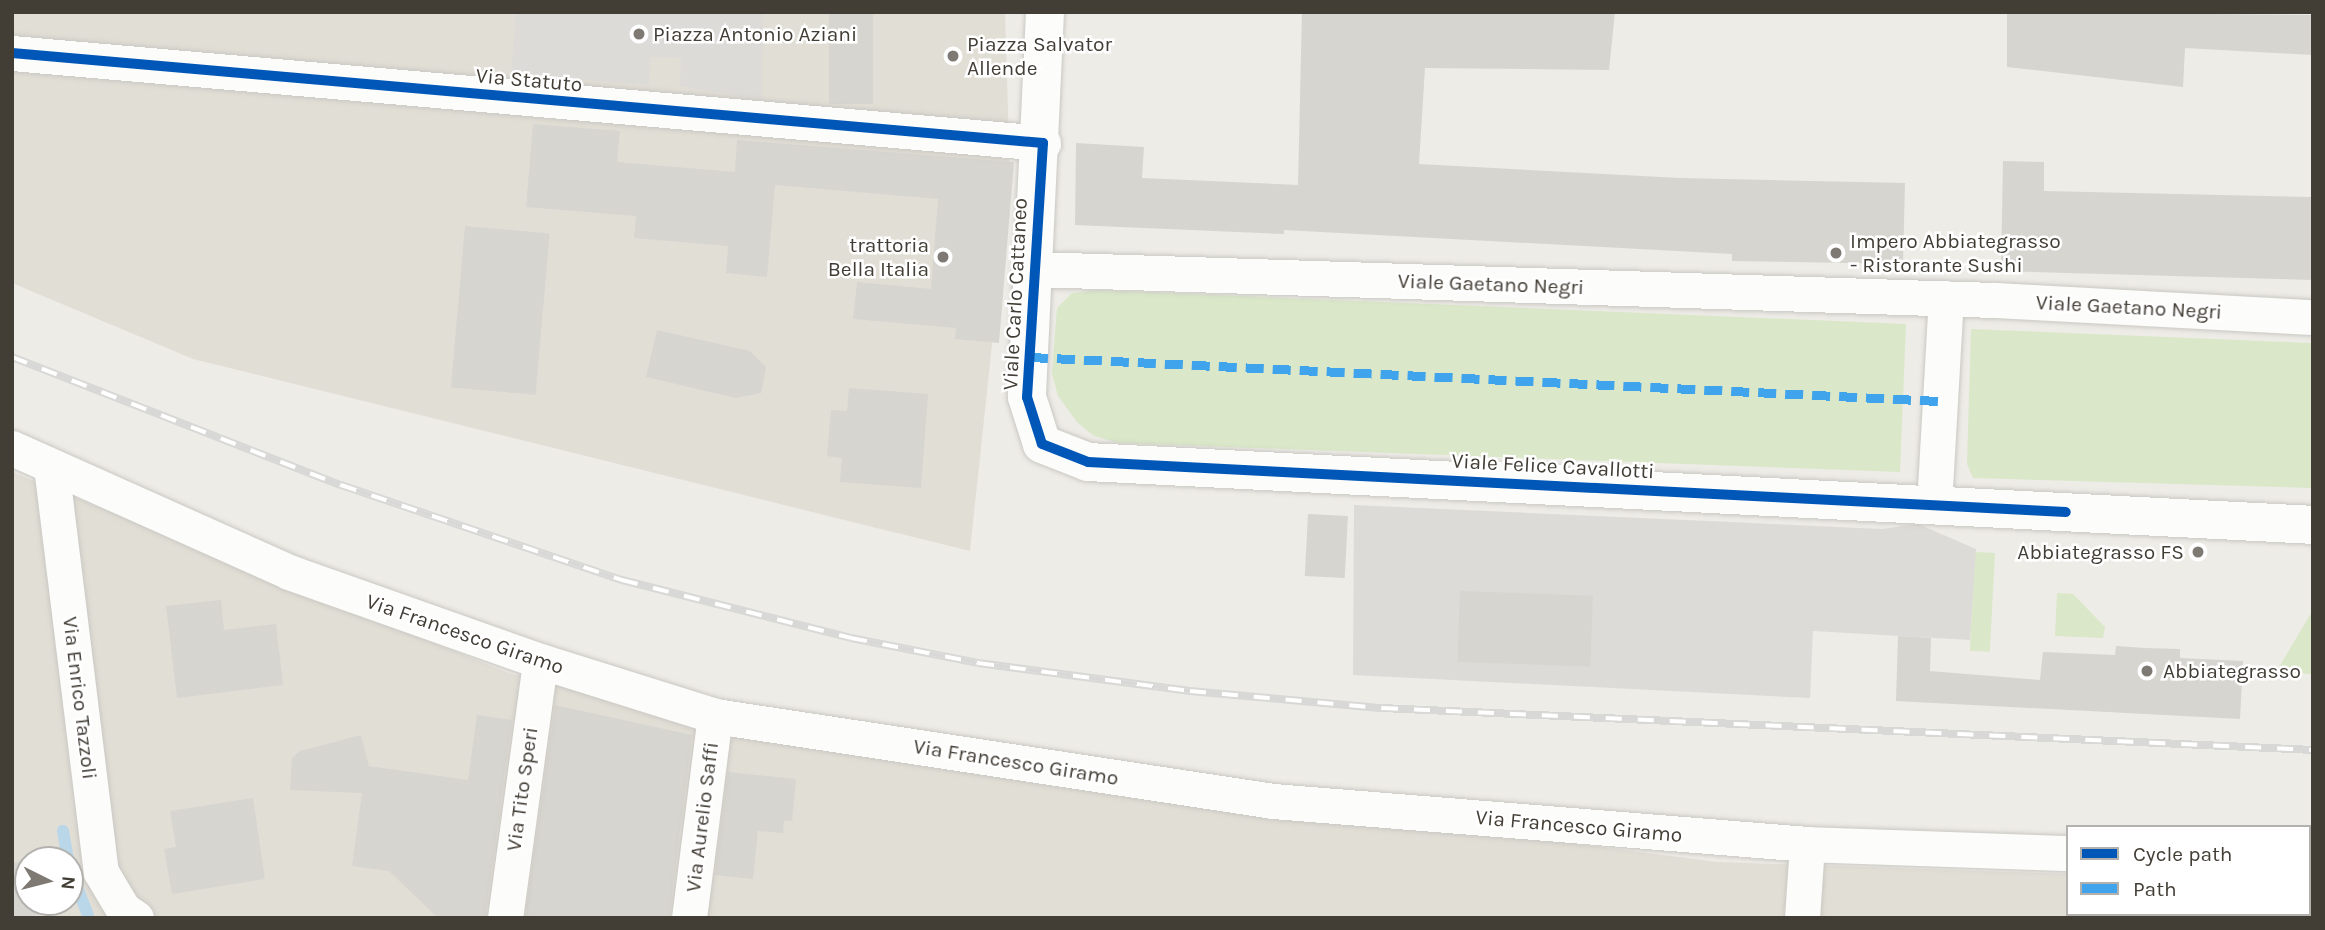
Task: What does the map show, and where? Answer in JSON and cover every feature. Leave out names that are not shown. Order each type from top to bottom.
[{"type":"street","name":"Viale Carlo Cattaneo","points":[[1042,444],[1027,397],[1042,143],[1045,12]]},
{"type":"street","name":"Via Statuto","points":[[12,53],[1042,143]]},
{"type":"street","name":"Viale Gaetano Negri","points":[[1035,270],[1946,299],[2313,317]]},
{"type":"street","points":[[1934,505],[1946,299]]},
{"type":"street","name":"Viale Felice Cavallotti","points":[[1042,444],[1088,462],[2313,525]]},
{"type":"street","name":"Via Francesco Giramo","points":[[12,448],[289,572],[540,660],[715,716],[1273,801],[1807,844],[2066,853]]},
{"type":"street","name":"Via Enrico Tazzoli","points":[[51,466],[101,872],[123,909],[136,918]]},
{"type":"street","name":"Via Tito Speri","points":[[505,918],[540,660]]},
{"type":"street","name":"Via Aurelio Saffi","points":[[689,918],[715,716]]},
{"type":"street","points":[[1802,918],[1807,844]]},
{"type":"shaded area","points":[[12,12],[1005,12],[1010,176],[970,551],[193,359],[12,283]]},
{"type":"shaded area","name":"Piazza Antonio Aziani","points":[[516,12],[763,12],[762,100],[680,86],[681,58],[651,57],[649,85],[511,74]]},
{"type":"shaded area","points":[[12,472],[508,673],[826,748],[1718,862],[2066,874],[2066,916],[2311,916],[2313,880],[2313,918],[12,918]]},
{"type":"shaded area","points":[[1354,505],[1882,529],[1918,524],[1976,549],[1970,640],[1813,631],[1810,698],[1353,675]]},
{"type":"green space","points":[[1098,290],[1906,324],[1900,472],[1119,443],[1094,436],[1077,422],[1058,396],[1052,373],[1057,308],[1072,293]]},
{"type":"green space","points":[[1971,329],[2313,343],[2313,488],[1973,478],[1967,464]]},
{"type":"green space","points":[[1975,552],[1995,553],[1990,652],[1970,651]]},
{"type":"green space","points":[[2057,593],[2073,594],[2105,627],[2103,638],[2055,636]]},
{"type":"green space","points":[[2313,610],[2313,674],[2276,672]]},
{"type":"building","points":[[829,12],[873,12],[873,104],[829,104]]},
{"type":"building","points":[[1302,12],[1615,12],[1609,70],[1425,68],[1419,164],[1680,178],[1905,183],[1903,264],[1732,261],[1732,254],[1284,230],[1284,234],[1075,225],[1076,143],[1144,147],[1142,178],[1298,185]]},
{"type":"building","points":[[2007,12],[2313,15],[2313,55],[2185,48],[2183,87],[2007,67]]},
{"type":"building","points":[[533,124],[620,131],[617,162],[735,172],[737,140],[1014,162],[999,343],[955,339],[956,328],[853,319],[857,282],[931,289],[938,199],[775,185],[767,277],[726,273],[728,246],[634,238],[636,216],[526,207]]},
{"type":"building","points":[[2003,161],[2044,162],[2044,191],[2313,197],[2313,280],[2001,271]]},
{"type":"building","points":[[465,226],[550,233],[536,395],[451,387]]},
{"type":"building","points":[[657,330],[750,351],[766,367],[761,393],[736,398],[646,377]]},
{"type":"building","points":[[849,388],[928,394],[921,488],[840,482],[842,458],[827,456],[831,410],[847,411]]},
{"type":"building","points":[[1308,514],[1348,516],[1345,578],[1305,576]]},
{"type":"building","points":[[1460,591],[1593,596],[1590,667],[1458,662]]},
{"type":"building","points":[[221,600],[224,630],[276,624],[283,685],[177,698],[166,606]]},
{"type":"building","points":[[1898,636],[1931,638],[1930,671],[2040,680],[2043,652],[2115,655],[2116,646],[2180,649],[2180,658],[2243,661],[2240,719],[1896,701]]},
{"type":"building","points":[[555,705],[692,735],[669,918],[525,918]]},
{"type":"building","points":[[477,715],[512,720],[485,918],[438,918],[389,871],[352,866],[362,793],[290,790],[292,758],[300,751],[361,735],[369,766],[468,780]]},
{"type":"building","points":[[728,772],[796,779],[792,821],[784,821],[783,833],[758,831],[753,879],[715,875]]},
{"type":"building","points":[[253,798],[265,879],[172,894],[164,849],[176,847],[170,811]]},
{"type":"building","points":[[12,863],[14,916],[31,916],[12,918]]},
{"type":"waterway","points":[[63,831],[66,846]]},
{"type":"waterway","points":[[84,905],[88,915]]},
{"type":"railway","points":[[12,357],[341,485],[622,580],[851,638],[978,663],[1190,691],[1382,708],[2313,750]]},
{"type":"marked path","points":[[1030,357],[1940,401]]},
{"type":"cycle path","points":[[12,53],[1043,143],[1027,397],[1042,444],[1088,462],[2066,512]]},
{"type":"place","name":"Piazza Antonio Aziani","points":[[639,34]]},
{"type":"place","name":"Piazza Salvator Allende","points":[[953,56]]},
{"type":"place","name":"Impero Abbiategrasso - Ristorante Sushi","points":[[1836,253]]},
{"type":"place","name":"trattoria Bella Italia","points":[[943,257]]},
{"type":"place","name":"Abbiategrasso FS","points":[[2198,552]]},
{"type":"place","name":"Abbiategrasso","points":[[2147,671]]}]
